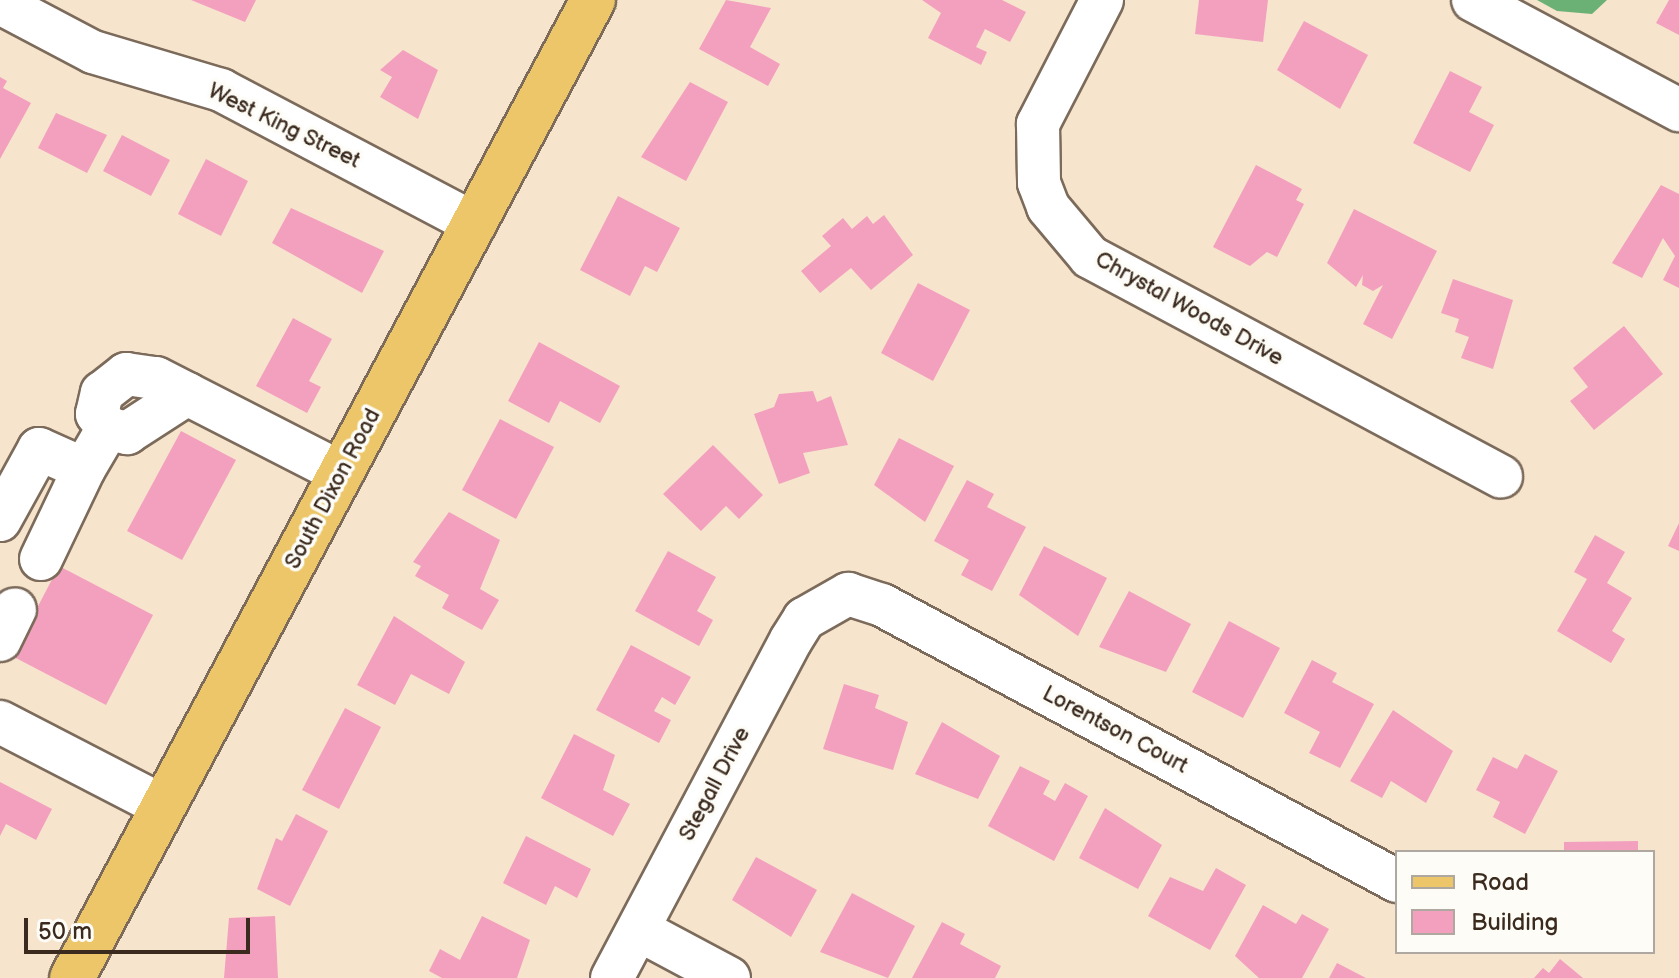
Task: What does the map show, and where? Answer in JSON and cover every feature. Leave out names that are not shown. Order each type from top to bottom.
[{"type":"main road","name":"South Dixon Road","points":[[72,978],[593,0]]},
{"type":"street","name":"Chrystal Woods Drive","points":[[1102,0],[1038,124],[1039,183],[1048,207],[1090,257],[1501,476]]},
{"type":"street","points":[[1473,0],[1679,110]]},
{"type":"street","name":"West King Street","points":[[0,3],[93,52],[221,90],[475,224]]},
{"type":"street","points":[[41,559],[84,469],[108,428],[97,406],[116,378],[145,375],[342,473]]},
{"type":"street","points":[[0,520],[39,449],[84,469]]},
{"type":"street","name":"Lorentson Court","points":[[829,599],[848,594],[882,605],[1395,880]]},
{"type":"street","name":"Stegall Drive","points":[[612,978],[791,640],[829,599]]},
{"type":"street","points":[[0,722],[163,806]]},
{"type":"street","points":[[639,930],[729,978]]},
{"type":"green space","points":[[1537,0],[1607,0],[1592,14],[1557,11]]},
{"type":"building","points":[[191,0],[256,0],[245,22]]},
{"type":"building","points":[[726,0],[771,8],[750,47],[780,64],[768,86],[699,49]]},
{"type":"building","points":[[922,0],[1002,0],[1026,12],[1010,42],[985,29],[976,47],[987,52],[981,65],[928,38],[941,13]]},
{"type":"building","points":[[1199,0],[1268,0],[1263,42],[1195,34]]},
{"type":"building","points":[[1669,0],[1679,0],[1679,35],[1656,23]]},
{"type":"building","points":[[1304,21],[1368,55],[1340,109],[1277,70]]},
{"type":"building","points":[[403,50],[438,70],[418,119],[380,97],[392,77],[380,70]]},
{"type":"building","points":[[1450,71],[1482,87],[1469,112],[1494,125],[1470,172],[1413,143]]},
{"type":"building","points":[[0,77],[7,81],[3,88],[31,103],[0,159]]},
{"type":"building","points":[[690,82],[728,102],[686,181],[641,157]]},
{"type":"building","points":[[56,113],[107,135],[87,173],[38,148]]},
{"type":"building","points":[[122,135],[170,160],[151,196],[103,171]]},
{"type":"building","points":[[206,159],[248,181],[221,236],[178,214]]},
{"type":"building","points":[[1256,165],[1302,189],[1296,200],[1304,204],[1277,257],[1267,252],[1250,266],[1213,247]]},
{"type":"building","points":[[1661,185],[1679,194],[1679,288],[1663,280],[1675,256],[1663,238],[1642,278],[1612,263]]},
{"type":"building","points":[[618,196],[680,228],[657,272],[645,266],[630,296],[580,270]]},
{"type":"building","points":[[291,208],[384,251],[362,293],[272,243]]},
{"type":"building","points":[[1354,209],[1437,251],[1392,339],[1363,324],[1383,285],[1373,291],[1362,285],[1363,275],[1356,287],[1327,263]]},
{"type":"building","points":[[884,215],[913,255],[871,290],[851,268],[820,293],[801,271],[831,246],[822,236],[843,218],[852,229],[867,216],[873,224]]},
{"type":"building","points":[[1453,279],[1513,300],[1493,369],[1461,358],[1469,337],[1455,332],[1459,319],[1441,313]]},
{"type":"building","points":[[918,283],[970,310],[933,381],[881,353]]},
{"type":"building","points":[[293,318],[332,339],[309,381],[321,387],[307,413],[256,386]]},
{"type":"building","points":[[1624,326],[1663,374],[1594,430],[1570,401],[1588,387],[1573,368]]},
{"type":"building","points":[[539,342],[620,386],[600,423],[560,401],[549,423],[508,401]]},
{"type":"building","points":[[813,391],[817,402],[831,396],[848,445],[803,453],[810,473],[779,484],[754,414],[774,407],[779,394]]},
{"type":"building","points":[[500,419],[554,447],[516,519],[462,490]]},
{"type":"building","points":[[181,431],[236,460],[182,560],[127,531]]},
{"type":"building","points":[[899,438],[954,466],[925,522],[874,485]]},
{"type":"building","points":[[713,445],[763,495],[739,519],[726,506],[701,531],[663,494]]},
{"type":"building","points":[[967,480],[994,494],[987,507],[1026,527],[992,591],[961,575],[969,560],[934,541]]},
{"type":"building","points":[[449,512],[500,540],[480,589],[499,600],[482,630],[442,608],[449,595],[415,576],[421,566],[413,562]]},
{"type":"building","points":[[1679,523],[1679,551],[1668,546]]},
{"type":"building","points":[[1595,535],[1625,552],[1607,583],[1632,598],[1612,631],[1625,639],[1611,663],[1557,631],[1587,579],[1574,572]]},
{"type":"building","points":[[1044,546],[1107,578],[1078,636],[1019,595]]},
{"type":"building","points":[[668,551],[716,577],[697,611],[713,620],[699,646],[635,611]]},
{"type":"building","points":[[59,566],[153,615],[106,705],[12,656]]},
{"type":"building","points":[[1129,591],[1191,624],[1166,672],[1099,647]]},
{"type":"building","points":[[394,616],[465,662],[449,694],[411,674],[395,705],[357,685]]},
{"type":"building","points":[[1229,621],[1280,648],[1243,718],[1192,692]]},
{"type":"building","points":[[631,645],[691,677],[675,705],[662,697],[654,711],[671,720],[659,743],[596,710]]},
{"type":"building","points":[[1312,660],[1337,673],[1332,682],[1374,704],[1340,768],[1309,753],[1320,732],[1284,713]]},
{"type":"building","points":[[844,684],[879,695],[875,708],[908,722],[893,770],[823,749]]},
{"type":"building","points":[[345,708],[381,727],[339,809],[302,790]]},
{"type":"building","points":[[1393,710],[1453,751],[1426,803],[1391,781],[1382,798],[1350,781]]},
{"type":"building","points":[[942,722],[1000,756],[978,799],[915,774]]},
{"type":"building","points":[[574,734],[615,755],[603,790],[630,804],[613,836],[541,798]]},
{"type":"building","points":[[1525,754],[1558,771],[1525,834],[1493,817],[1500,802],[1476,790],[1493,757],[1517,769]]},
{"type":"building","points":[[1020,766],[1050,781],[1043,794],[1055,801],[1065,783],[1088,796],[1054,861],[988,826]]},
{"type":"building","points":[[0,782],[52,809],[36,840],[6,824],[0,836]]},
{"type":"building","points":[[1105,808],[1162,845],[1138,889],[1079,858]]},
{"type":"building","points":[[296,814],[328,831],[290,906],[257,889],[276,838],[282,841]]},
{"type":"building","points":[[526,836],[591,869],[577,898],[555,886],[546,905],[503,883]]},
{"type":"building","points":[[1638,841],[1638,850],[1564,850],[1564,842]]},
{"type":"building","points":[[756,857],[817,890],[791,937],[732,900]]},
{"type":"building","points":[[1216,868],[1246,885],[1210,950],[1148,916],[1170,877],[1203,891]]},
{"type":"building","points":[[852,893],[915,926],[888,978],[820,952]]},
{"type":"building","points":[[1263,905],[1296,924],[1302,914],[1329,929],[1302,978],[1259,978],[1235,956]]},
{"type":"building","points":[[275,916],[278,978],[224,978],[229,918]]},
{"type":"building","points":[[482,916],[530,940],[517,978],[442,978],[429,971],[440,949],[460,960]]},
{"type":"building","points":[[942,922],[965,934],[960,944],[1001,966],[995,978],[912,978]]},
{"type":"building","points":[[1560,959],[1583,978],[1534,978],[1543,968],[1549,973]]},
{"type":"building","points":[[1337,963],[1366,978],[1329,978]]}]
